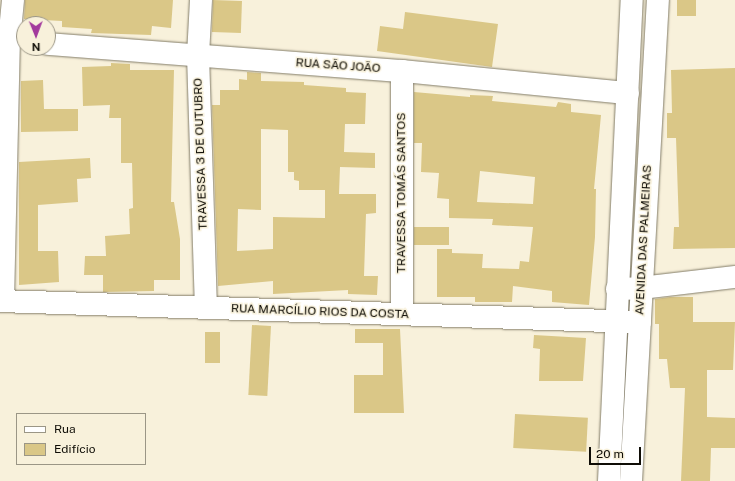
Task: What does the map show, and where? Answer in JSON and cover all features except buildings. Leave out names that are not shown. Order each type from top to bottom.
[{"type":"street","points":[[2,301],[13,0]]},
{"type":"street","name":"TRAVESSA 3 DE OUTUBRO","points":[[200,0],[198,56],[206,308]]},
{"type":"street","name":"AVENIDA DAS PALMEIRAS","points":[[609,481],[632,0]]},
{"type":"street","name":"AVENIDA DAS PALMEIRAS","points":[[631,481],[658,0]]},
{"type":"street","name":"RUA SÃO JOÃO","points":[[56,45],[402,71],[628,93]]},
{"type":"street","name":"TRAVESSA TOMÁS SANTOS","points":[[402,71],[402,314]]},
{"type":"street","points":[[618,289],[641,288],[735,277]]},
{"type":"street","name":"RUA MARCÍLIO RIOS DA COSTA","points":[[2,301],[640,322]]}]
